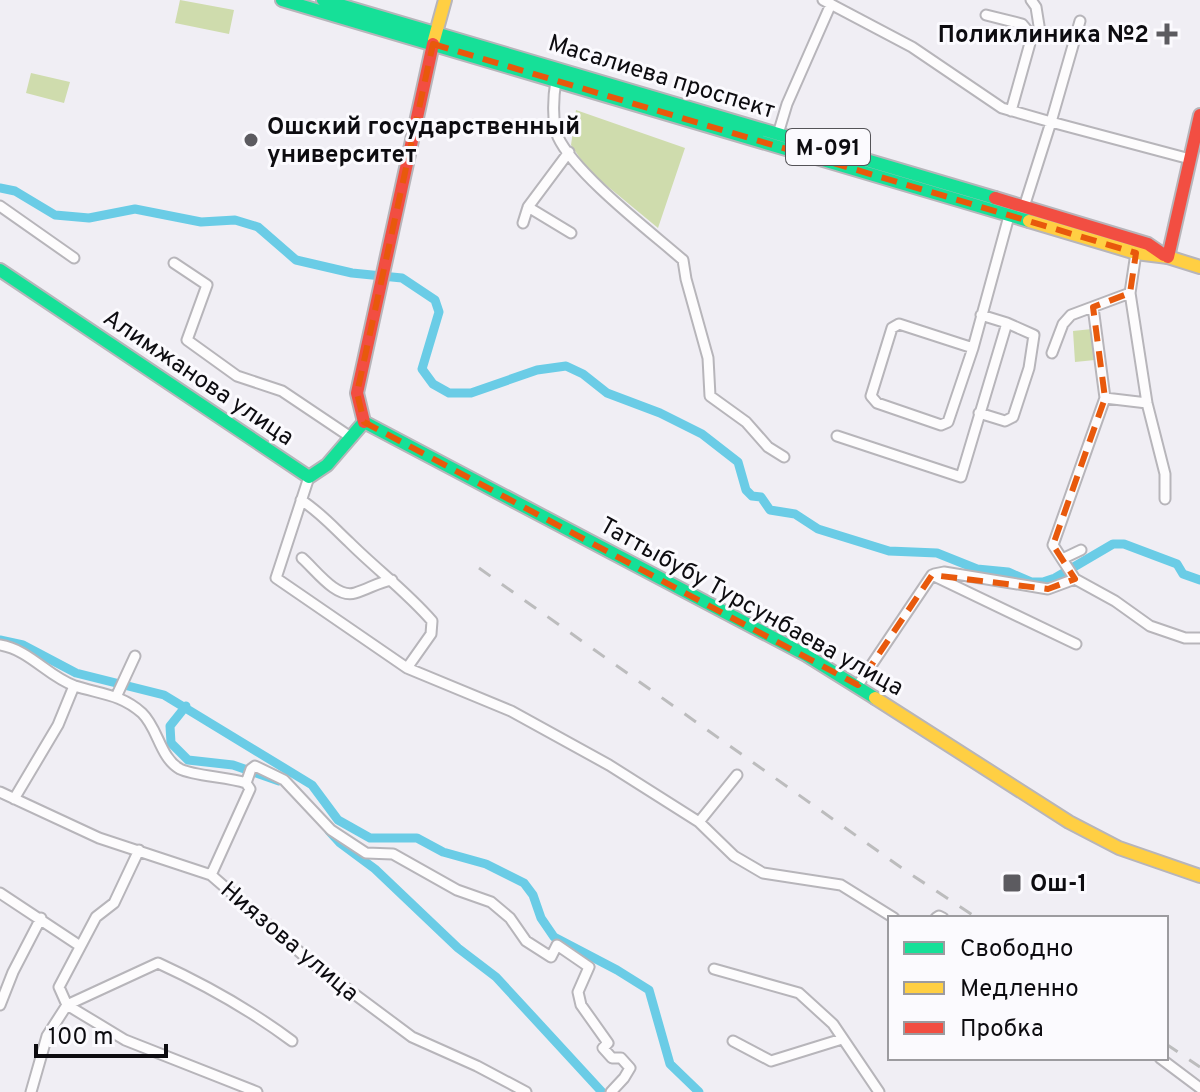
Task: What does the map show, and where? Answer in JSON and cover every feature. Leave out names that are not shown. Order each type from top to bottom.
[{"type":"main road","name":"Масалиева проспект","points":[[282,0],[435,37],[914,172],[1148,244],[1168,257]]},
{"type":"main road","name":"Масалиева проспект","points":[[323,0],[435,37]]},
{"type":"main road","points":[[309,477],[327,465],[364,422],[357,393],[445,0]]},
{"type":"main road","name":"М-091","points":[[435,37],[556,81],[1136,253],[1168,257],[1200,267]]},
{"type":"main road","points":[[1168,257],[1200,115]]},
{"type":"main road","name":"Алимжанова улица","points":[[0,270],[309,477]]},
{"type":"main road","name":"Таттыбубу Турсунбаева улица","points":[[364,422],[858,685],[1013,788],[1110,844],[1200,876]]},
{"type":"street","points":[[1011,111],[1032,36],[1040,32],[1036,7],[1031,0]]},
{"type":"street","points":[[778,134],[827,2],[844,5],[1002,108],[1190,159]]},
{"type":"street","points":[[986,15],[1022,24],[1032,36]]},
{"type":"street","points":[[1024,207],[1080,21]]},
{"type":"street","points":[[556,81],[557,136],[589,177],[683,260],[708,358],[710,396],[746,422],[768,447],[784,457]]},
{"type":"street","points":[[523,223],[528,207],[569,152]]},
{"type":"street","points":[[0,206],[74,258]]},
{"type":"street","points":[[528,207],[571,233]]},
{"type":"street","points":[[973,348],[899,324],[892,328],[871,396],[877,403],[941,425],[948,422],[973,348],[1009,216]]},
{"type":"street","points":[[1136,253],[1130,293],[1147,403],[1165,474],[1165,499]]},
{"type":"street","points":[[174,263],[207,285],[187,340],[237,376],[282,391],[352,438]]},
{"type":"street","points":[[1052,353],[1063,324],[1071,315],[1130,293]]},
{"type":"street","points":[[1093,307],[1105,398],[1053,545],[1069,569],[1150,626],[1185,638],[1200,638]]},
{"type":"street","points":[[979,413],[1005,421],[1013,417],[1029,368],[1034,335],[981,315]]},
{"type":"street","points":[[837,436],[961,477],[1007,323]]},
{"type":"street","points":[[1105,398],[1147,403]]},
{"type":"street","points":[[309,477],[276,578],[407,668],[511,711],[609,765],[699,822],[734,856],[763,873],[841,885],[891,916]]},
{"type":"street","points":[[301,500],[328,520],[432,621],[433,627],[427,641],[407,668]]},
{"type":"street","points":[[858,685],[932,575],[944,572],[1048,589],[1069,569],[1081,550]]},
{"type":"street","points":[[302,558],[344,594],[392,580]]},
{"type":"street","points":[[932,575],[1076,644]]},
{"type":"street","points":[[0,645],[19,650],[74,686],[117,694],[148,719],[175,766],[186,771],[248,775]]},
{"type":"street","points":[[117,694],[135,656]]},
{"type":"street","points":[[14,799],[58,725],[74,686]]},
{"type":"street","points":[[211,875],[250,789],[248,775],[255,766],[284,780],[331,830],[366,853],[393,854],[457,890],[491,902],[510,918],[526,941],[551,957],[557,945],[589,967],[578,992],[581,1005],[608,1043],[603,1048],[612,1058],[621,1058],[630,1068],[611,1092]]},
{"type":"street","points":[[699,822],[737,775]]},
{"type":"street","name":"Ниязова улица","points":[[0,792],[99,838],[211,875],[310,961],[412,1037],[477,1066],[524,1092]]},
{"type":"street","points":[[139,850],[114,903],[96,917],[59,987],[67,1005],[125,1040],[257,1092]]},
{"type":"street","points":[[0,893],[80,946]]},
{"type":"street","points":[[0,1005],[41,918]]},
{"type":"street","points":[[31,1092],[47,1036],[67,1005],[158,963],[202,983],[252,1012],[292,1041]]},
{"type":"street","points":[[714,969],[799,993],[833,1024],[879,1092]]},
{"type":"street","points":[[733,1041],[771,1061],[842,1039]]},
{"type":"street","points":[[1163,1060],[1200,1088]]},
{"type":"highlighted area","points":[[433,44],[1136,253],[1130,293],[1093,307],[1105,398],[1053,545],[1075,579],[1048,589],[932,575],[858,685],[364,422],[357,393]]},
{"type":"green space","points":[[180,0],[234,10],[229,34],[175,23]]},
{"type":"green space","points":[[31,73],[70,82],[64,103],[26,93]]},
{"type":"green space","points":[[576,110],[685,148],[658,228],[589,171],[571,145]]},
{"type":"green space","points":[[1092,329],[1095,360],[1075,362],[1073,331]]},
{"type":"waterway","points":[[0,188],[15,191],[55,215],[89,218],[135,209],[201,222],[235,220],[258,227],[296,260],[352,273],[402,278],[435,300],[439,312],[422,369],[433,384],[449,393],[471,393],[537,370],[566,366],[583,374],[607,393],[660,413],[702,434],[738,462],[746,490],[752,496],[761,497],[770,510],[795,514],[818,529],[889,551],[937,553],[977,569],[1008,572],[1031,582],[1055,578],[1113,544],[1124,544],[1177,564],[1183,574],[1200,580]]},
{"type":"waterway","points":[[0,640],[23,645],[76,673],[164,695],[312,785],[338,820],[370,838],[417,838],[443,852],[486,864],[524,883],[554,937],[649,990],[670,1064],[699,1092]]},
{"type":"waterway","points":[[186,706],[170,726],[171,743],[188,760],[233,765],[279,781]]},
{"type":"waterway","points":[[329,831],[375,869],[458,948],[496,977],[602,1092]]},
{"type":"railway","points":[[479,568],[974,916]]},
{"type":"railway","points":[[1168,1045],[1200,1067]]},
{"type":"traffic: fast","points":[[282,0],[1029,221]]},
{"type":"traffic: fast","points":[[323,0],[995,198]]},
{"type":"traffic: fast","points":[[0,270],[309,477],[327,465],[364,422]]},
{"type":"traffic: fast","points":[[364,422],[806,655],[875,698]]},
{"type":"traffic: slow","points":[[434,40],[445,0]]},
{"type":"traffic: slow","points":[[1029,221],[1136,253],[1168,257],[1200,267]]},
{"type":"traffic: slow","points":[[875,698],[1069,822],[1119,848],[1200,876]]},
{"type":"traffic: jam","points":[[364,422],[357,393],[433,44]]},
{"type":"traffic: jam","points":[[1168,257],[1200,115]]},
{"type":"traffic: jam","points":[[995,198],[1148,244],[1164,255]]},
{"type":"place","name":"Поликлиника №2","points":[[1167,34]]},
{"type":"place","name":"Ошский государственный университет","points":[[251,140]]},
{"type":"place","name":"Ош-1","points":[[1012,883]]}]
